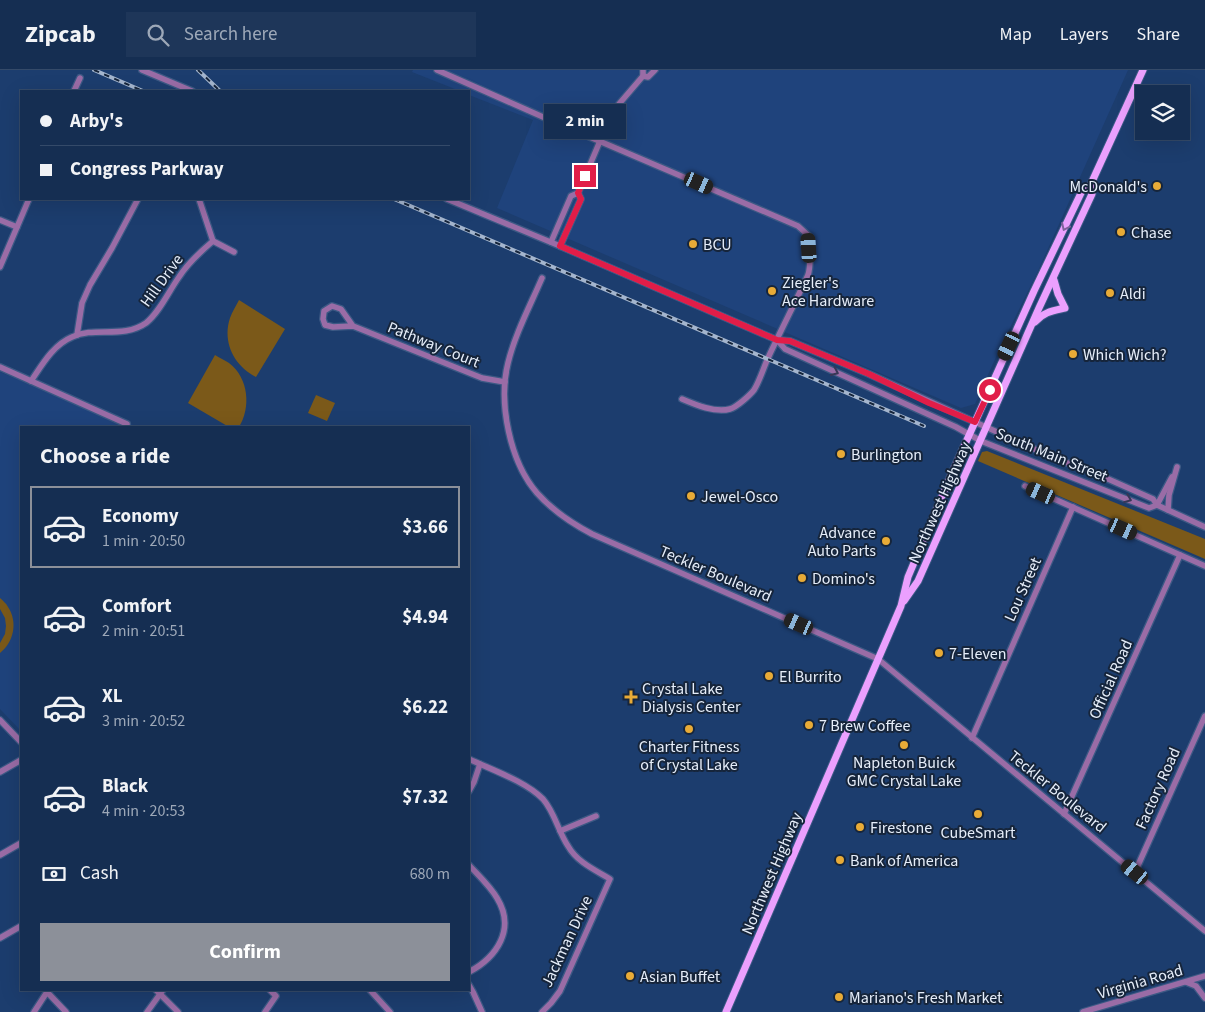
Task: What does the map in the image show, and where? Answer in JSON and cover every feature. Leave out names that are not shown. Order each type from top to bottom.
[{"type":"main road","name":"Northwest Highway","points":[[726,1012],[901,606],[908,577],[948,482],[1034,291],[1082,192],[1090,186],[1144,70]]},
{"type":"main road","name":"Northwest Highway","points":[[901,606],[918,581],[1054,280],[1092,194],[1090,186]]},
{"type":"main road","points":[[1032,326],[1041,316],[1048,312],[1065,308],[1054,280]]},
{"type":"street","points":[[142,70],[190,90]]},
{"type":"street","points":[[437,70],[798,226],[808,236],[810,260],[808,275],[760,379],[752,392],[731,409],[706,408],[682,399]]},
{"type":"street","points":[[551,242],[571,196],[578,193],[600,141],[619,104],[643,73],[648,77],[655,70]]},
{"type":"street","points":[[74,90],[80,78]]},
{"type":"street","points":[[560,246],[581,199],[578,193]]},
{"type":"street","points":[[0,267],[29,200]]},
{"type":"street","points":[[77,335],[82,303],[90,285],[137,200]]},
{"type":"street","points":[[199,200],[213,241],[234,252]]},
{"type":"street","name":"South Main Street","points":[[449,200],[777,340],[790,341],[869,374],[929,403],[1153,499],[1157,506]]},
{"type":"street","points":[[0,220],[17,227]]},
{"type":"street","name":"Hill Drive","points":[[31,381],[54,350],[70,337],[93,332],[132,330],[147,322],[155,314],[190,261],[213,241]]},
{"type":"street","name":"Teckler Boulevard","points":[[542,278],[519,331],[508,364],[505,382],[505,411],[508,433],[524,473],[536,491],[552,508],[570,522],[622,548],[878,660],[1205,931]]},
{"type":"street","name":"Pathway Court","points":[[353,326],[340,310],[332,306],[324,311],[323,319],[325,325],[333,327],[353,326],[482,378],[505,382]]},
{"type":"street","name":"South Main Street","points":[[777,340],[785,349],[956,427],[969,435],[1149,508],[1157,506],[1205,527]]},
{"type":"street","points":[[0,367],[127,424]]},
{"type":"street","points":[[1157,506],[1177,467],[1169,496],[1168,510]]},
{"type":"street","points":[[1025,486],[1205,566]]},
{"type":"street","name":"Lou Street","points":[[972,738],[1073,507]]},
{"type":"street","name":"Official Road","points":[[1064,814],[1180,555]]},
{"type":"street","name":"Factory Road","points":[[1135,872],[1205,716]]},
{"type":"street","points":[[0,720],[20,741]]},
{"type":"street","points":[[470,760],[522,783],[542,798],[553,813],[560,831],[596,816]]},
{"type":"street","points":[[0,772],[20,761]]},
{"type":"street","points":[[470,789],[480,764]]},
{"type":"street","name":"Jackman Drive","points":[[542,1012],[560,991],[610,879],[577,858],[568,848],[560,831]]},
{"type":"street","points":[[0,855],[20,844]]},
{"type":"street","points":[[470,866],[497,897],[505,926],[497,949],[485,962],[470,971]]},
{"type":"street","points":[[0,938],[20,927]]},
{"type":"street","name":"Virginia Road","points":[[1083,1012],[1205,976]]},
{"type":"street","points":[[1186,982],[1196,986],[1205,996]]},
{"type":"street","points":[[470,987],[482,1012]]},
{"type":"street","points":[[1205,990],[1205,996]]},
{"type":"street","points":[[147,1012],[160,991],[178,1012]]},
{"type":"street","points":[[265,1012],[276,996],[271,991]]},
{"type":"street","points":[[371,991],[390,1012]]},
{"type":"street","points":[[34,1012],[47,992],[66,1012]]},
{"type":"shaded area","points":[[413,70],[1128,70],[1038,271],[975,404],[961,408],[497,208],[533,120],[470,95],[470,90],[457,90],[412,72]]},
{"type":"shaded area","points":[[239,300],[285,329],[256,377],[236,360],[229,344],[228,327]]},
{"type":"shaded area","points":[[215,355],[229,363],[241,377],[246,394],[246,402],[243,419],[240,426],[227,426],[188,403]]},
{"type":"shaded area","points":[[0,372],[135,426],[20,426],[20,730],[0,709]]},
{"type":"shaded area","points":[[316,395],[335,403],[327,421],[308,413]]},
{"type":"shaded area","points":[[987,451],[1205,539],[1205,559],[978,461],[982,452]]},
{"type":"shaded area","points":[[0,598],[11,613],[14,625],[9,643],[0,653],[0,643],[5,634],[6,626],[5,618],[0,609]]},
{"type":"railway","points":[[94,70],[141,90]]},
{"type":"railway","points":[[198,70],[219,90]]},
{"type":"railway","points":[[396,200],[924,426]]},
{"type":"place","name":"McDonald's","points":[[1157,186]]},
{"type":"place","name":"Chase","points":[[1121,232]]},
{"type":"place","name":"BCU","points":[[693,244]]},
{"type":"place","name":"Ziegler's Ace Hardware","points":[[772,291]]},
{"type":"place","name":"Aldi","points":[[1110,293]]},
{"type":"place","name":"Which Wich?","points":[[1073,354]]},
{"type":"place","name":"Burlington","points":[[841,454]]},
{"type":"place","name":"Jewel-Osco","points":[[691,496]]},
{"type":"place","name":"Advance Auto Parts","points":[[886,541]]},
{"type":"place","name":"Domino's","points":[[802,578]]},
{"type":"place","name":"7-Eleven","points":[[939,653]]},
{"type":"place","name":"El Burrito","points":[[769,676]]},
{"type":"place","name":"Crystal Lake Dialysis Center","points":[[631,697]]},
{"type":"place","name":"7 Brew Coffee","points":[[809,725]]},
{"type":"place","name":"Charter Fitness of Crystal Lake","points":[[689,729]]},
{"type":"place","name":"Napleton Buick GMC Crystal Lake","points":[[904,745]]},
{"type":"place","name":"CubeSmart","points":[[978,814]]},
{"type":"place","name":"Firestone","points":[[860,827]]},
{"type":"place","name":"Bank of America","points":[[840,860]]},
{"type":"place","name":"Asian Buffet","points":[[630,976]]},
{"type":"place","name":"Mariano's Fresh Market","points":[[839,997]]},
{"type":"route","points":[[585,176],[578,193],[581,199],[560,246],[777,340],[790,341],[869,374],[929,403],[975,422],[990,390]]}]
